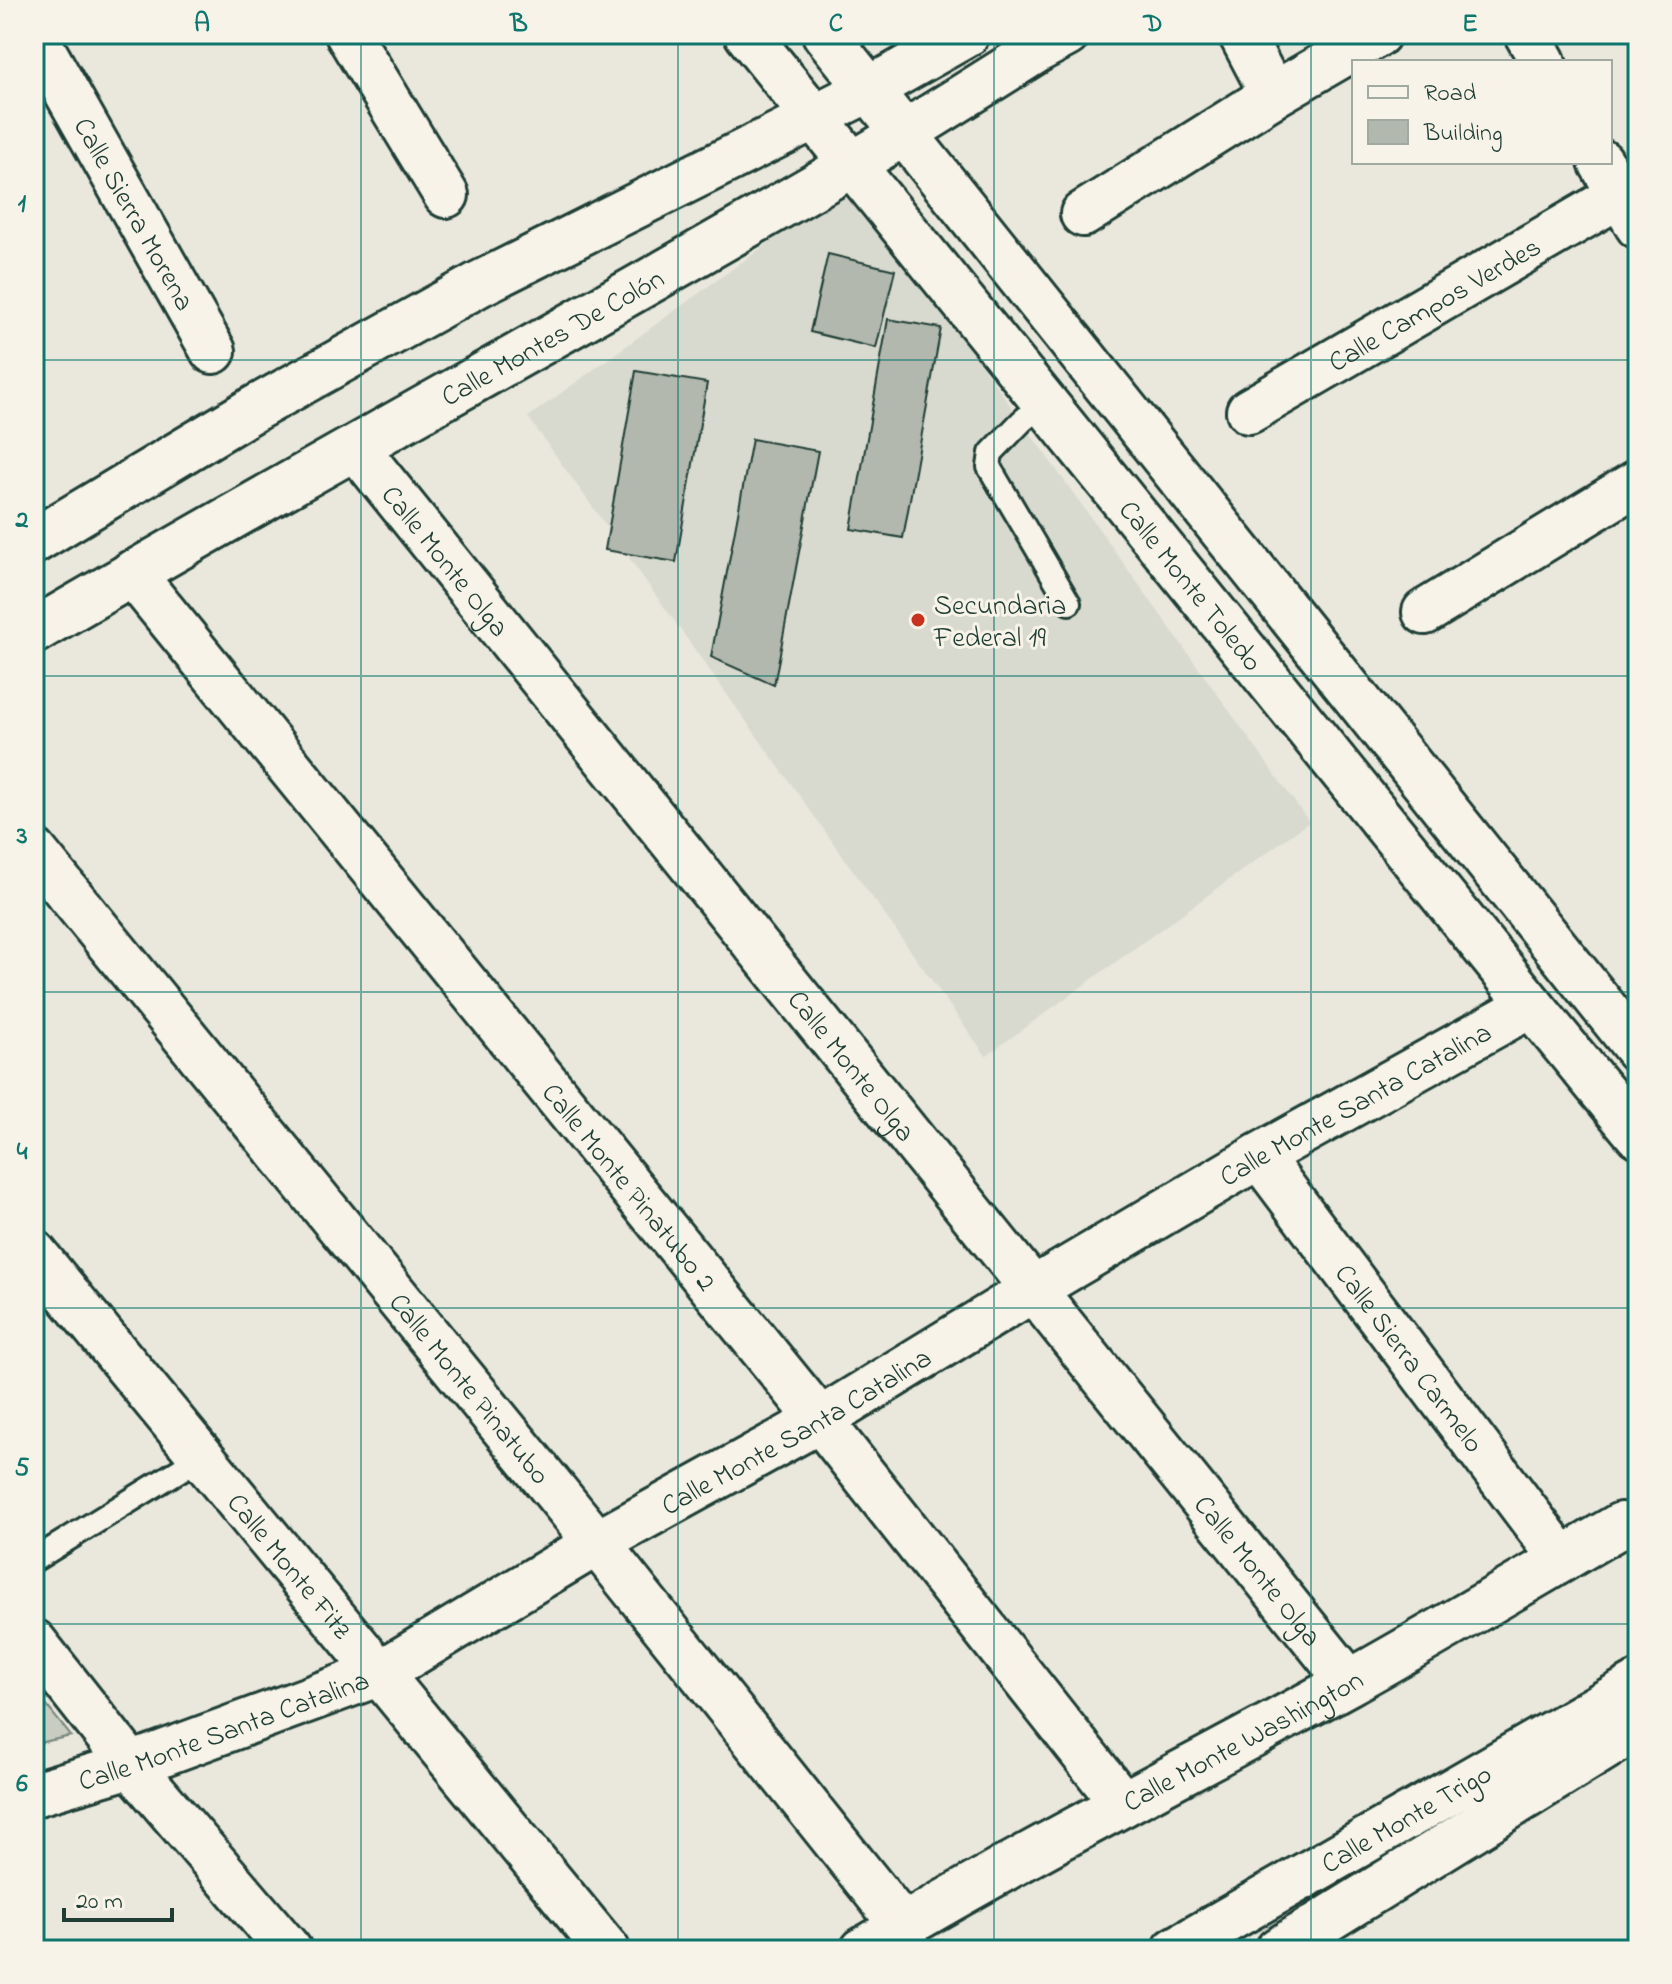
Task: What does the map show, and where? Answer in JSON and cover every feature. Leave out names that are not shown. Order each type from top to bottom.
[{"type":"street","name":"Calle Sierra Morena","points":[[34,34],[213,351]]},
{"type":"street","points":[[348,34],[446,195]]},
{"type":"street","name":"Calle Monte Toledo","points":[[747,34],[1638,1135]]},
{"type":"street","name":"Calle Monte Toledo","points":[[825,34],[1638,1050]]},
{"type":"street","points":[[34,541],[252,410],[481,283],[870,89],[967,34]]},
{"type":"street","name":"Calle Montes De Colón","points":[[34,631],[853,164],[1067,34]]},
{"type":"street","points":[[1241,34],[1273,95]]},
{"type":"street","points":[[1083,214],[1273,95],[1378,34]]},
{"type":"street","points":[[1527,34],[1542,60]]},
{"type":"street","name":"Calle Campos Verdes","points":[[1249,411],[1619,194]]},
{"type":"street","name":"Calle Monte Olga","points":[[356,448],[1349,1682]]},
{"type":"street","points":[[1425,612],[1638,482]]},
{"type":"street","name":"Calle Monte Pinatubo 2","points":[[132,573],[820,1420],[1123,1804]]},
{"type":"street","name":"Calle Monte Pinatubo","points":[[34,851],[597,1543],[903,1926]]},
{"type":"street","name":"Calle Monte Santa Catalina","points":[[34,1794],[131,1765],[380,1673],[597,1543],[820,1420],[1259,1156],[1531,1005]]},
{"type":"street","name":"Calle Sierra Carmelo","points":[[1259,1156],[1562,1559]]},
{"type":"street","name":"Calle Monte Fitz","points":[[34,1253],[607,1950]]},
{"type":"street","name":"Calle Monte Washington","points":[[863,1950],[1349,1682],[1621,1525]]},
{"type":"street","points":[[34,1642],[131,1765],[289,1950]]},
{"type":"street","name":"Calle Monte Trigo","points":[[1203,1943],[1261,1899],[1638,1684]]},
{"type":"street","name":"Calle Monte Trigo","points":[[1290,1947],[1638,1727]]},
{"type":"street","points":[[1261,1899],[1290,1947]]},
{"type":"lane","points":[[1045,402],[991,453],[989,467],[1069,603]]},
{"type":"lane","points":[[34,1560],[201,1457]]},
{"type":"shaded area","name":"Secundaria Federal 19","points":[[851,183],[1309,822],[986,1056],[528,417]]},
{"type":"shaded area","points":[[34,1690],[71,1736],[34,1744]]},
{"type":"building","points":[[828,254],[895,270],[876,348],[810,332]]},
{"type":"building","points":[[888,319],[941,328],[903,538],[851,529]]},
{"type":"building","points":[[636,371],[707,383],[676,562],[605,550]]},
{"type":"building","points":[[752,439],[818,451],[774,685],[711,657]]},
{"type":"place","name":"Secundaria Federal 19","points":[[918,620]]}]
